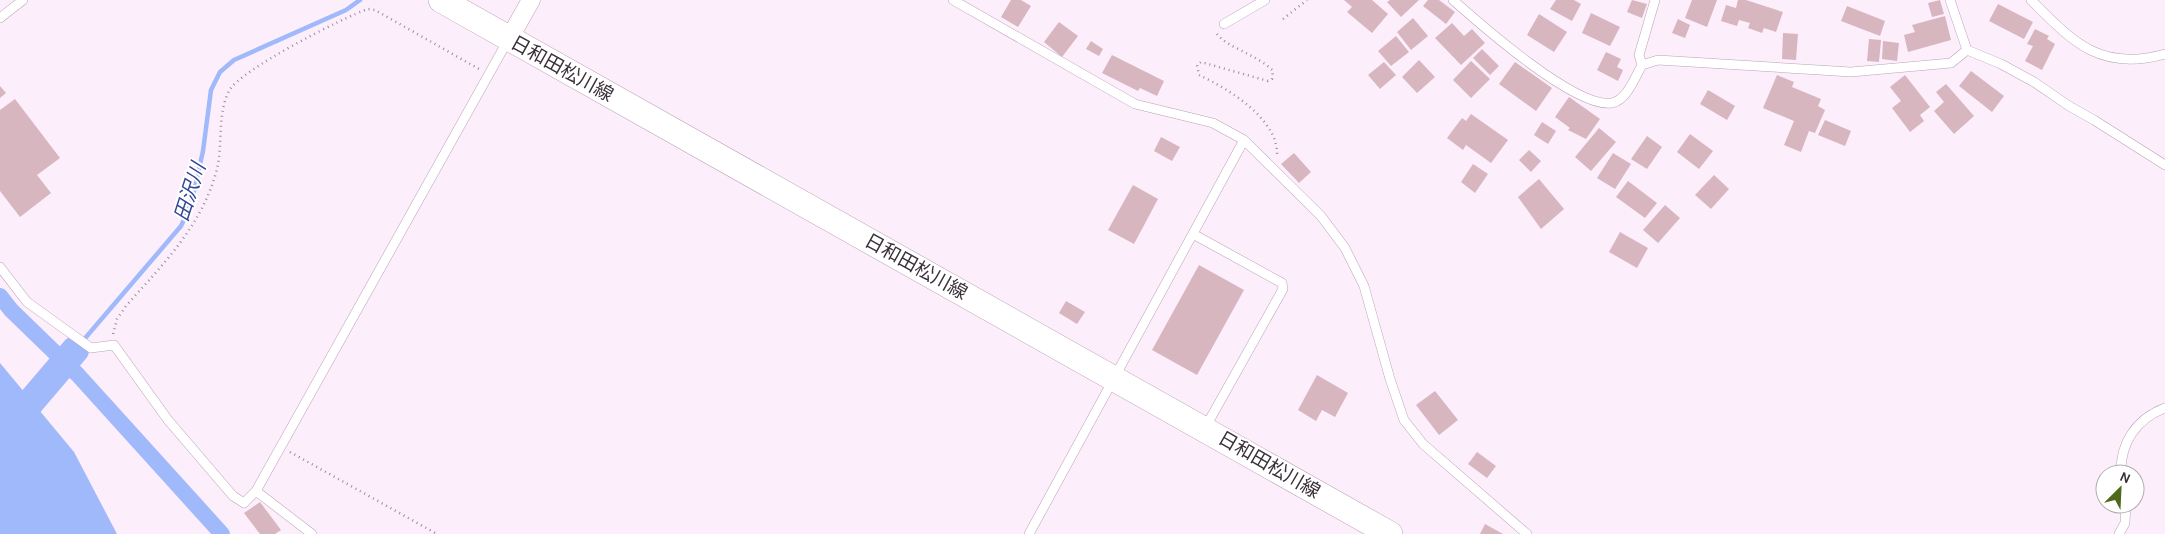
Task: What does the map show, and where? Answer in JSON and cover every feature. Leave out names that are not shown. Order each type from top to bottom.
[{"type":"main road","name":"日和田松川線","points":[[441,0],[1205,428],[1390,534]]},
{"type":"street","points":[[508,39],[531,0]]},
{"type":"lane","points":[[0,18],[23,0]]},
{"type":"lane","points":[[953,0],[1135,104],[1214,123],[1244,140],[1320,216],[1345,248],[1364,286],[1390,379],[1404,420],[1423,444],[1527,534]]},
{"type":"lane","points":[[1224,24],[1265,0]]},
{"type":"lane","points":[[1453,0],[1494,37],[1535,66],[1574,91],[1598,102],[1613,103],[1623,96],[1642,65],[1658,60],[1851,72],[1884,71],[1951,63],[1966,50]]},
{"type":"lane","points":[[1642,65],[1638,55],[1655,0]]},
{"type":"lane","points":[[1950,0],[1966,50]]},
{"type":"lane","points":[[2031,0],[2065,34],[2091,51],[2124,59],[2143,59],[2165,54]]},
{"type":"lane","points":[[0,267],[27,302],[73,337],[91,348],[114,345],[168,420],[233,496],[244,503],[256,491],[508,39]]},
{"type":"lane","points":[[1966,50],[2001,64],[2034,82],[2069,106],[2165,165]]},
{"type":"lane","points":[[1029,534],[1244,140]]},
{"type":"lane","points":[[1193,234],[1282,283],[1283,289],[1205,428]]},
{"type":"lane","points":[[2120,464],[2129,435],[2148,414],[2165,408]]},
{"type":"lane","points":[[256,491],[312,534]]},
{"type":"lane","points":[[2119,534],[2125,523],[2125,514]]},
{"type":"path","points":[[1283,19],[1307,0]]},
{"type":"path","points":[[114,345],[112,330],[126,306],[194,226],[210,194],[217,167],[223,106],[229,89],[240,78],[267,61],[368,9],[375,10],[489,75]]},
{"type":"path","points":[[1224,24],[1216,31],[1218,36],[1269,67],[1273,71],[1272,78],[1265,80],[1201,62],[1197,66],[1197,71],[1200,75],[1232,92],[1273,132],[1278,145],[1275,171]]},
{"type":"path","points":[[280,447],[437,534]]},
{"type":"water","points":[[0,363],[74,452],[117,534],[0,534]]},
{"type":"building","points":[[1011,0],[1021,0],[1031,6],[1018,27],[1001,17]]},
{"type":"building","points":[[1344,0],[1372,0],[1388,14],[1372,33],[1347,12],[1352,7]]},
{"type":"building","points":[[1390,0],[1419,0],[1401,17],[1387,2]]},
{"type":"building","points":[[1428,0],[1439,0],[1455,12],[1446,24],[1423,6]]},
{"type":"building","points":[[1556,0],[1574,0],[1581,4],[1572,21],[1550,9]]},
{"type":"building","points":[[1632,0],[1647,4],[1642,18],[1627,12]]},
{"type":"building","points":[[1692,0],[1717,0],[1707,27],[1685,18]]},
{"type":"building","points":[[1738,0],[1746,0],[1783,12],[1776,32],[1764,28],[1762,33],[1748,28],[1750,23],[1739,20],[1737,26],[1721,21],[1726,5],[1736,8]]},
{"type":"building","points":[[1940,0],[1944,14],[1932,17],[1928,3]]},
{"type":"building","points":[[1998,4],[2033,22],[2024,39],[1989,21]]},
{"type":"building","points":[[1847,6],[1885,21],[1880,36],[1841,21]]},
{"type":"building","points":[[1591,13],[1620,27],[1610,46],[1582,33]]},
{"type":"building","points":[[1539,14],[1567,32],[1554,52],[1527,35]]},
{"type":"building","points":[[1945,16],[1951,40],[1908,52],[1904,35],[1915,32],[1912,25]]},
{"type":"building","points":[[1413,18],[1428,36],[1411,50],[1397,32]]},
{"type":"building","points":[[1678,19],[1690,25],[1685,38],[1672,33]]},
{"type":"building","points":[[1059,22],[1078,36],[1062,57],[1044,42]]},
{"type":"building","points":[[1452,23],[1464,36],[1472,29],[1485,43],[1461,65],[1435,38]]},
{"type":"building","points":[[2035,29],[2049,36],[2047,39],[2055,44],[2042,70],[2025,61],[2033,46],[2027,44]]},
{"type":"building","points":[[1783,33],[1798,34],[1796,60],[1782,59]]},
{"type":"building","points":[[1396,36],[1409,52],[1391,66],[1378,51]]},
{"type":"building","points":[[1869,39],[1881,40],[1879,62],[1867,61]]},
{"type":"building","points":[[1091,41],[1103,49],[1099,56],[1086,49]]},
{"type":"building","points":[[1883,41],[1899,43],[1897,61],[1882,59]]},
{"type":"building","points":[[1482,49],[1499,66],[1490,75],[1473,58]]},
{"type":"building","points":[[1606,52],[1621,59],[1617,67],[1623,70],[1618,81],[1597,70]]},
{"type":"building","points":[[1112,55],[1164,81],[1157,96],[1140,88],[1138,91],[1102,73]]},
{"type":"building","points":[[1419,60],[1435,77],[1417,93],[1402,77]]},
{"type":"building","points":[[1471,61],[1490,79],[1471,98],[1453,80]]},
{"type":"building","points":[[1384,62],[1396,75],[1380,89],[1368,75]]},
{"type":"building","points":[[1515,62],[1552,88],[1536,111],[1499,84]]},
{"type":"building","points":[[1971,71],[2004,96],[1992,112],[1959,86]]},
{"type":"building","points":[[1777,75],[1794,82],[1792,87],[1821,99],[1818,106],[1825,110],[1815,133],[1809,131],[1801,152],[1784,145],[1794,121],[1763,108]]},
{"type":"building","points":[[1905,75],[1930,107],[1920,115],[1924,121],[1910,132],[1892,108],[1901,101],[1890,87]]},
{"type":"building","points":[[1946,84],[1974,116],[1954,134],[1934,111],[1944,102],[1936,92]]},
{"type":"building","points":[[0,86],[6,93],[0,98]]},
{"type":"building","points":[[1708,90],[1735,106],[1727,120],[1700,104]]},
{"type":"building","points":[[1569,97],[1600,119],[1586,139],[1568,130],[1570,128],[1555,117]]},
{"type":"building","points":[[15,99],[60,158],[37,175],[51,193],[20,217],[0,191],[0,110]]},
{"type":"building","points":[[1471,114],[1508,140],[1491,163],[1466,145],[1463,150],[1447,138],[1462,118],[1466,121]]},
{"type":"building","points":[[1825,120],[1851,131],[1845,146],[1818,135]]},
{"type":"building","points":[[1542,122],[1556,131],[1548,144],[1534,135]]},
{"type":"building","points":[[1599,128],[1616,142],[1591,171],[1575,157]]},
{"type":"building","points":[[1690,134],[1713,151],[1699,169],[1677,152]]},
{"type":"building","points":[[1647,136],[1662,147],[1647,169],[1631,159]]},
{"type":"building","points":[[1161,137],[1180,147],[1172,161],[1154,151]]},
{"type":"building","points":[[1529,150],[1541,161],[1531,172],[1519,160]]},
{"type":"building","points":[[1294,153],[1311,172],[1299,183],[1281,164]]},
{"type":"building","points":[[1613,153],[1631,164],[1615,189],[1597,178]]},
{"type":"building","points":[[1473,164],[1488,174],[1475,193],[1461,182]]},
{"type":"building","points":[[1714,175],[1729,189],[1711,209],[1695,195]]},
{"type":"building","points":[[1539,179],[1564,209],[1541,229],[1518,197]]},
{"type":"building","points":[[1628,181],[1657,203],[1645,218],[1616,197]]},
{"type":"building","points":[[1133,185],[1158,199],[1134,244],[1108,230]]},
{"type":"building","points":[[1665,205],[1680,218],[1658,243],[1643,230]]},
{"type":"building","points":[[1620,232],[1648,248],[1637,268],[1609,252]]},
{"type":"building","points":[[1199,265],[1244,290],[1197,375],[1152,350]]},
{"type":"building","points":[[1066,301],[1085,312],[1077,324],[1059,313]]},
{"type":"building","points":[[1317,375],[1348,393],[1335,417],[1322,410],[1316,421],[1298,410]]},
{"type":"building","points":[[1435,391],[1458,420],[1439,435],[1416,405]]},
{"type":"building","points":[[1477,452],[1496,466],[1487,478],[1468,464]]},
{"type":"building","points":[[260,502],[281,530],[275,534],[260,534],[244,513]]},
{"type":"building","points":[[1485,524],[1503,534],[1480,534]]},
{"type":"waterway","name":"田沢川","points":[[75,350],[181,226],[191,204],[203,151],[211,90],[220,72],[234,60],[346,10],[360,0]]},
{"type":"waterway","points":[[0,296],[11,310],[78,375],[222,534]]},
{"type":"waterway","name":"田沢川","points":[[0,438],[75,350]]}]
